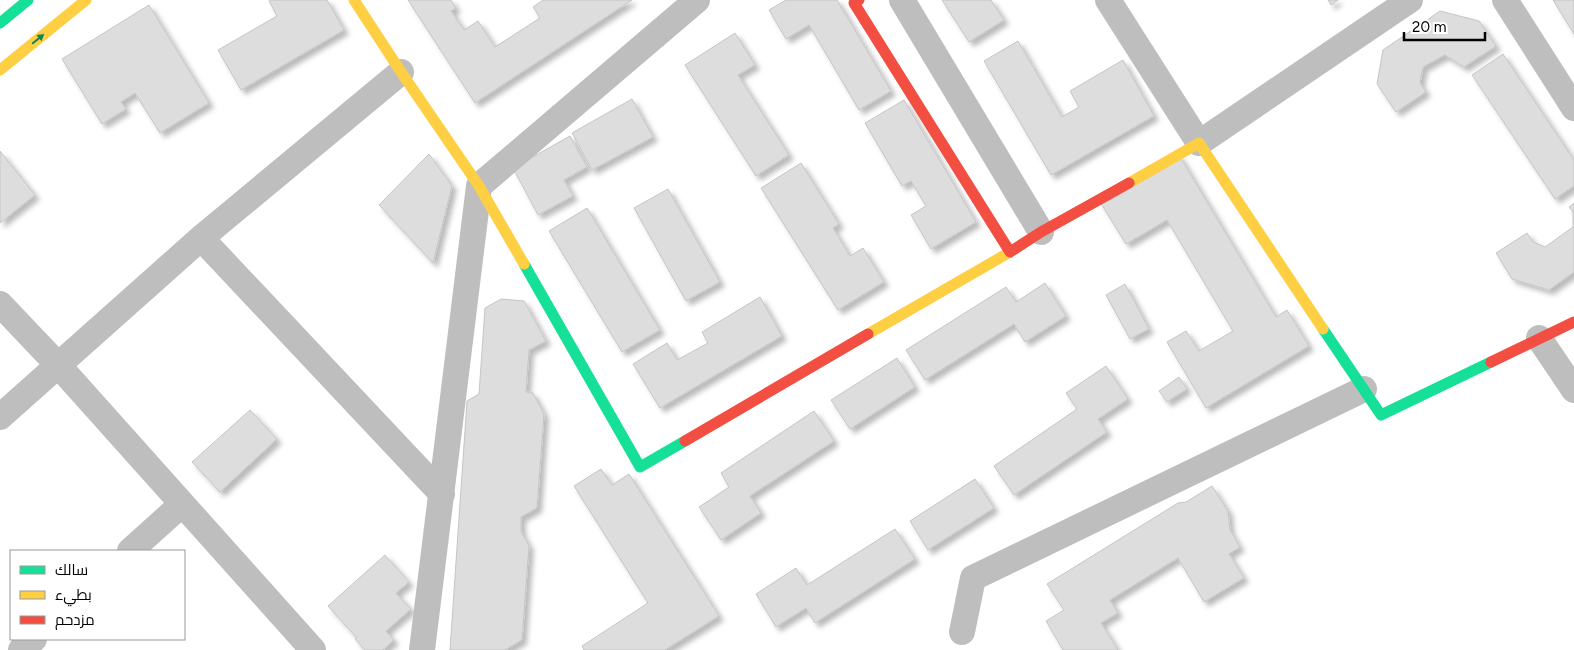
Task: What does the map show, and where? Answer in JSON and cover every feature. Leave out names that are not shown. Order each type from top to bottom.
[{"type":"street","points":[[0,23],[28,0]]},
{"type":"street","points":[[0,70],[86,0]]},
{"type":"street","points":[[354,0],[400,72],[479,186],[640,466],[1010,252],[1041,232],[1199,143],[1410,0]]},
{"type":"street","points":[[422,650],[479,186],[697,0]]},
{"type":"street","points":[[859,0],[854,3],[1010,252]]},
{"type":"street","points":[[902,0],[1041,232]]},
{"type":"street","points":[[1108,0],[1199,143],[1381,415],[1574,322]]},
{"type":"street","points":[[1505,0],[1574,108]]},
{"type":"street","points":[[0,416],[201,238],[400,72]]},
{"type":"street","points":[[201,238],[442,494]]},
{"type":"street","points":[[0,304],[58,365],[182,504],[303,647]]},
{"type":"street","points":[[1540,338],[1574,390]]},
{"type":"street","points":[[962,632],[973,578],[1364,389]]},
{"type":"street","points":[[131,550],[182,504]]},
{"type":"street","points":[[21,650],[33,640]]},
{"type":"building","points":[[327,0],[344,30],[241,90],[218,50],[277,16],[269,1]]},
{"type":"building","points":[[408,0],[451,0],[456,8],[451,11],[464,30],[478,21],[495,47],[540,18],[533,7],[543,0],[632,0],[475,103]]},
{"type":"building","points":[[786,0],[837,0],[891,91],[859,110],[809,25],[786,39],[769,10]]},
{"type":"building","points":[[942,0],[991,0],[1004,20],[969,42]]},
{"type":"building","points":[[1328,0],[1338,0],[1331,5]]},
{"type":"building","points":[[1553,0],[1574,0],[1574,34]]},
{"type":"building","points":[[149,5],[209,103],[160,133],[135,93],[121,102],[126,109],[102,124],[62,59]]},
{"type":"building","points":[[1440,11],[1479,21],[1496,46],[1464,67],[1445,55],[1423,67],[1420,83],[1426,92],[1396,112],[1377,84],[1383,50]]},
{"type":"building","points":[[735,33],[755,65],[738,75],[789,155],[756,176],[685,65]]},
{"type":"building","points":[[1018,41],[1062,117],[1079,107],[1070,91],[1123,60],[1154,116],[1051,175],[984,61]]},
{"type":"building","points":[[1503,54],[1574,160],[1574,186],[1555,199],[1472,75]]},
{"type":"building","points":[[632,99],[653,137],[592,170],[572,133]]},
{"type":"building","points":[[904,100],[976,222],[931,249],[911,215],[926,206],[911,181],[902,186],[865,123]]},
{"type":"building","points":[[570,136],[587,167],[564,180],[573,196],[538,215],[513,168]]},
{"type":"building","points":[[0,151],[35,195],[0,223]]},
{"type":"building","points":[[429,154],[452,186],[433,263],[379,205]]},
{"type":"building","points":[[1179,155],[1276,317],[1287,310],[1309,346],[1206,408],[1167,342],[1186,331],[1199,351],[1233,331],[1167,220],[1126,244],[1100,202]]},
{"type":"building","points":[[801,163],[839,224],[833,228],[850,256],[863,248],[884,282],[838,310],[761,188]]},
{"type":"building","points":[[668,189],[720,282],[686,301],[634,208]]},
{"type":"building","points":[[1574,203],[1574,272],[1549,290],[1512,279],[1496,253],[1527,233],[1533,242],[1545,247],[1573,227],[1573,212],[1569,207]]},
{"type":"building","points":[[587,208],[660,330],[622,352],[549,231]]},
{"type":"building","points":[[1045,283],[1066,316],[1025,342],[1014,324],[925,380],[906,350],[1006,287],[1016,302]]},
{"type":"building","points":[[1125,284],[1149,329],[1130,339],[1106,295]]},
{"type":"building","points":[[760,297],[782,336],[660,408],[633,364],[667,343],[677,360],[708,343],[702,332]]},
{"type":"building","points":[[501,299],[524,301],[546,341],[529,350],[526,392],[533,393],[544,414],[537,508],[521,517],[521,531],[529,546],[522,640],[505,650],[450,650],[467,401],[479,394],[485,308]]},
{"type":"building","points":[[897,358],[915,387],[850,429],[831,400]]},
{"type":"building","points":[[1106,366],[1128,399],[1098,419],[1107,432],[1014,495],[994,466],[1077,409],[1066,393]]},
{"type":"building","points":[[1179,377],[1187,389],[1167,402],[1159,391]]},
{"type":"building","points":[[250,410],[277,439],[220,492],[192,462]]},
{"type":"building","points":[[814,411],[834,441],[750,496],[761,513],[721,540],[699,507],[729,487],[721,473]]},
{"type":"building","points":[[601,469],[612,485],[629,474],[719,616],[665,650],[584,650],[582,646],[648,603],[574,486]]},
{"type":"building","points":[[975,479],[994,508],[928,550],[910,521]]},
{"type":"building","points":[[1212,486],[1228,511],[1230,530],[1240,547],[1229,554],[1244,578],[1204,602],[1178,558],[1110,600],[1118,613],[1101,623],[1118,650],[1063,650],[1046,621],[1064,610],[1047,584],[1178,503],[1186,502]]},
{"type":"building","points":[[895,529],[915,559],[815,623],[806,608],[776,627],[756,594],[796,568],[807,585]]},
{"type":"building","points":[[385,555],[409,582],[396,593],[411,609],[386,631],[394,640],[383,650],[365,650],[355,639],[357,638],[328,606]]},
{"type":"traffic: fast","points":[[0,23],[28,0]]},
{"type":"traffic: fast","points":[[524,264],[640,467],[685,441]]},
{"type":"traffic: fast","points":[[1323,329],[1381,415],[1491,362]]},
{"type":"traffic: slow","points":[[0,70],[86,0]]},
{"type":"traffic: slow","points":[[354,0],[479,186],[524,264]]},
{"type":"traffic: slow","points":[[1129,183],[1199,143],[1323,329]]},
{"type":"traffic: slow","points":[[868,334],[1010,252]]},
{"type":"traffic: jam","points":[[859,0],[854,3],[1010,252],[1041,232],[1129,183]]},
{"type":"traffic: jam","points":[[1491,362],[1574,322]]},
{"type":"traffic: jam","points":[[685,441],[868,334]]}]
